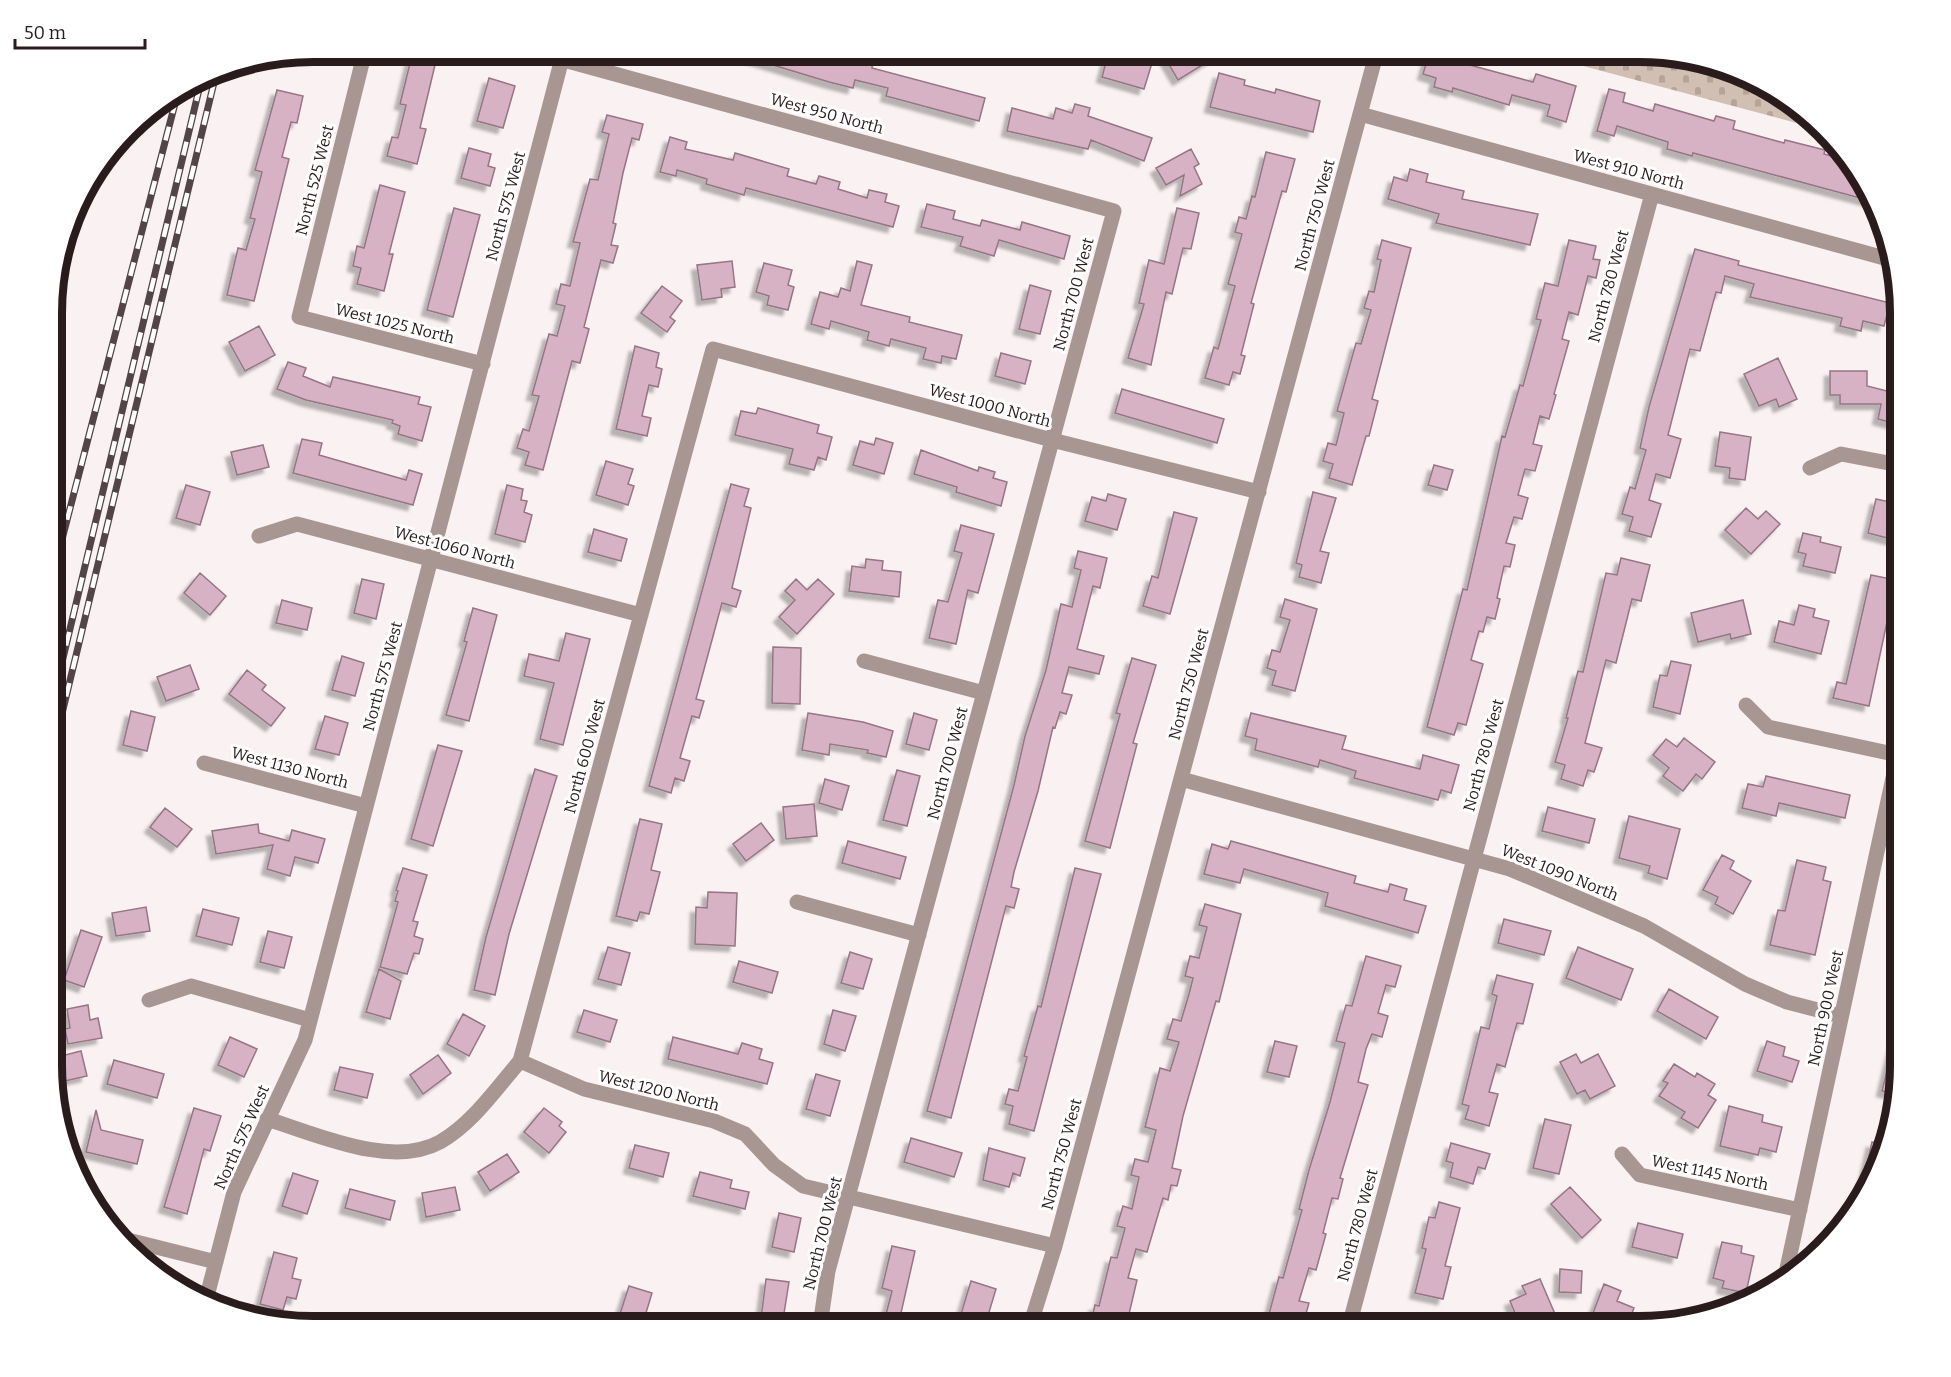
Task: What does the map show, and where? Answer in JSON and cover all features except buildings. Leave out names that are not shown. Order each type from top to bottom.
[{"type":"street","name":"North 525 West","points":[[299,317],[362,62]]},
{"type":"street","name":"North 575 West","points":[[208,1293],[234,1192],[305,1040],[561,62]]},
{"type":"street","name":"West 950 North","points":[[588,62],[1114,211]]},
{"type":"street","name":"North 750 West","points":[[1033,1316],[1055,1246],[1182,779],[1374,62]]},
{"type":"street","name":"West 910 North","points":[[1360,114],[1884,258]]},
{"type":"street","name":"North 780 West","points":[[1352,1316],[1652,194]]},
{"type":"street","name":"North 700 West","points":[[821,1316],[828,1271],[1114,211]]},
{"type":"street","name":"West 1025 North","points":[[299,317],[483,364]]},
{"type":"street","name":"West 1000 North","points":[[713,349],[1053,440],[1259,492]]},
{"type":"street","name":"North 600 West","points":[[267,1119],[368,1150],[406,1152],[439,1142],[471,1117],[520,1061],[713,349]]},
{"type":"street","points":[[1809,468],[1841,454],[1890,463]]},
{"type":"street","name":"West 1060 North","points":[[259,536],[297,524],[641,615]]},
{"type":"street","points":[[864,661],[984,693]]},
{"type":"street","points":[[1746,705],[1768,727],[1890,751]]},
{"type":"street","name":"West 1130 North","points":[[204,763],[366,806]]},
{"type":"street","name":"West 1090 North","points":[[1182,779],[1510,869],[1644,926],[1745,984],[1786,1002],[1841,1016]]},
{"type":"street","name":"North 900 West","points":[[1787,1266],[1890,794]]},
{"type":"street","points":[[797,903],[919,935]]},
{"type":"street","points":[[148,1000],[191,986],[310,1020]]},
{"type":"street","name":"West 1200 North","points":[[520,1061],[584,1089],[725,1125],[745,1134],[774,1165],[803,1186],[1055,1246]]},
{"type":"street","name":"West 1145 North","points":[[1622,1154],[1640,1175],[1800,1210]]},
{"type":"street","points":[[135,1242],[216,1262]]},
{"type":"green space","points":[[1568,62],[1655,62],[1704,70],[1750,87],[1778,104],[1806,125]]},
{"type":"railway","points":[[62,714],[214,82]]},
{"type":"railway","points":[[62,662],[199,88]]},
{"type":"railway","points":[[62,539],[175,103]]}]
